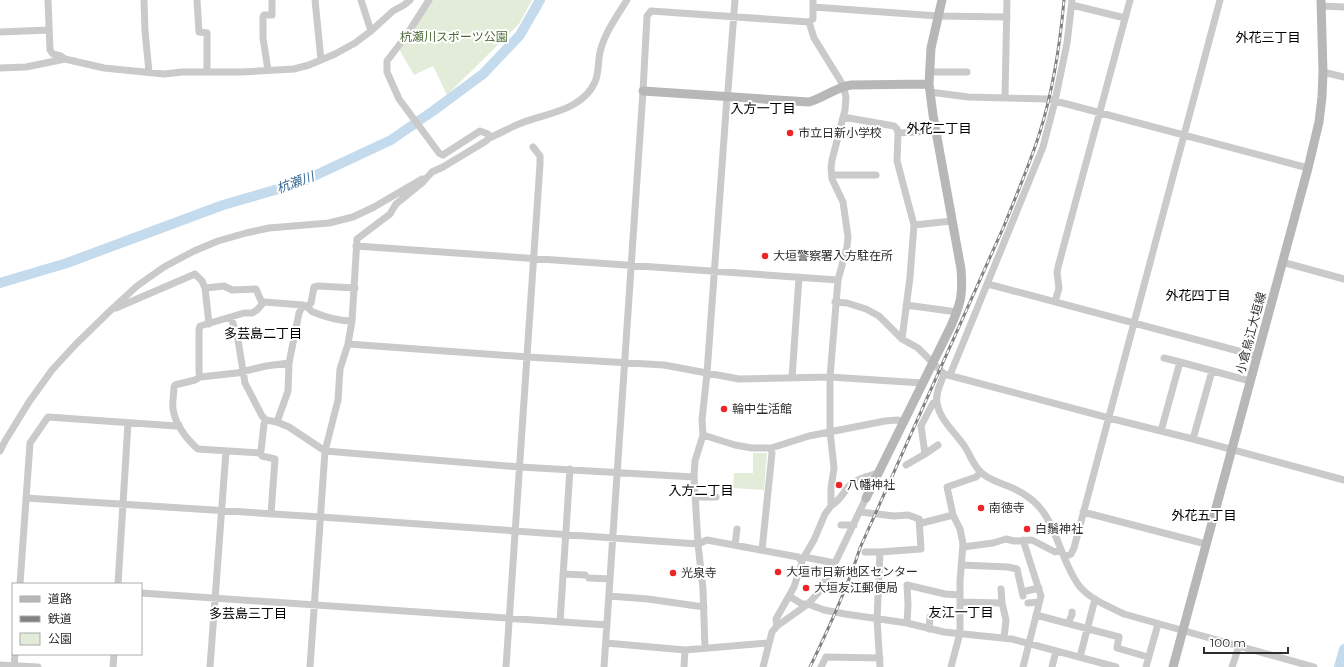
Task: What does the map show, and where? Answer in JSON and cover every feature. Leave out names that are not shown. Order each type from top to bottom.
[{"type":"street","points":[[48,0],[51,52],[65,59],[104,68],[164,74],[182,72],[241,72],[294,69],[309,65],[335,54],[354,43],[371,31],[393,11],[410,0]]},
{"type":"street","points":[[144,0],[149,72]]},
{"type":"street","points":[[197,0],[199,32],[207,33],[207,72]]},
{"type":"street","points":[[268,70],[263,38],[263,17],[264,15],[272,14],[272,0]]},
{"type":"street","points":[[315,0],[321,60]]},
{"type":"street","points":[[361,0],[371,31]]},
{"type":"street","points":[[429,0],[406,36],[387,61],[388,72],[399,99],[435,148],[443,155],[480,131],[488,134],[489,138]]},
{"type":"street","points":[[0,451],[29,402],[52,370],[76,344],[137,286],[164,267],[194,251],[218,241],[246,233],[269,228],[329,223],[353,217],[374,207],[443,167],[489,138],[518,124],[567,109],[578,103],[588,93],[595,81],[600,52],[605,38],[627,0]]},
{"type":"street","points":[[705,648],[704,607],[694,477],[695,461],[703,434],[702,420],[708,372],[714,270],[735,0]]},
{"type":"street","points":[[763,667],[768,642],[772,632],[777,626],[808,604],[818,593],[835,563],[961,301],[961,269],[929,88],[931,48],[942,0]]},
{"type":"street","points":[[1005,98],[1007,0]]},
{"type":"street","points":[[1055,302],[1059,288],[1057,273],[1058,268],[1130,0]]},
{"type":"street","points":[[1064,558],[1071,554],[1074,548],[1220,0]]},
{"type":"street","points":[[1125,18],[1072,3],[1067,43],[1055,101],[1043,147],[988,284],[947,374],[938,390],[936,403],[939,411],[953,433],[963,444],[981,472],[993,480],[1007,485],[1025,496],[1040,508],[1047,519],[1071,573],[1081,588],[1096,599],[1124,614],[1314,667]]},
{"type":"street","points":[[1321,3],[1344,7]]},
{"type":"street","name":"小倉烏江大垣線","points":[[1173,667],[1308,168],[1319,122],[1323,72],[1321,3]]},
{"type":"street","points":[[604,667],[647,16],[651,11],[809,22],[813,19],[813,4],[938,16],[1007,17]]},
{"type":"street","points":[[809,22],[814,38],[843,86],[846,97],[845,110],[832,160],[832,179],[843,202],[848,237],[847,247],[838,280],[835,302],[830,377],[830,431],[834,468],[831,488],[831,506]]},
{"type":"street","points":[[0,32],[49,30]]},
{"type":"street","points":[[0,68],[26,67],[65,59]]},
{"type":"street","points":[[929,72],[967,72]]},
{"type":"street","points":[[1323,72],[1344,77]]},
{"type":"street","points":[[643,91],[809,102],[843,86],[929,88],[968,97],[1048,99],[1308,168]]},
{"type":"street","points":[[843,117],[894,126],[897,128],[897,161],[914,225],[902,339]]},
{"type":"street","points":[[898,133],[936,131]]},
{"type":"street","points":[[506,667],[540,164],[540,156],[533,147]]},
{"type":"street","points":[[832,175],[876,175]]},
{"type":"street","points":[[310,667],[325,452],[338,400],[340,369],[348,344],[352,321],[357,239],[390,214],[396,204],[423,182],[427,176]]},
{"type":"street","points":[[914,225],[952,221]]},
{"type":"street","points":[[356,246],[714,270],[838,280]]},
{"type":"street","points":[[1282,262],[1344,279]]},
{"type":"street","points":[[112,309],[195,274],[202,281],[204,288],[209,324]]},
{"type":"street","points":[[792,378],[799,277]]},
{"type":"street","points":[[988,284],[1257,356]]},
{"type":"street","points":[[204,288],[224,286],[232,290],[256,289],[262,303]]},
{"type":"street","points":[[277,422],[288,391],[289,363],[299,313],[311,303],[314,287],[355,288]]},
{"type":"street","points":[[200,377],[200,326],[244,313],[252,313],[264,302],[277,302],[306,306],[311,311],[323,315],[352,321]]},
{"type":"street","points":[[835,302],[866,309],[879,316],[902,339],[918,348],[932,363],[947,374],[1344,480]]},
{"type":"street","points":[[906,305],[957,312]]},
{"type":"street","points":[[231,317],[238,340],[245,383],[262,416],[266,420],[277,422],[289,427],[325,452],[520,467],[694,477]]},
{"type":"street","points":[[348,344],[664,365],[708,372],[738,379],[830,377],[922,383]]},
{"type":"street","points":[[1164,358],[1250,381]]},
{"type":"street","points":[[1161,431],[1180,362]]},
{"type":"street","points":[[271,514],[275,459],[262,456],[260,453],[198,449],[190,442],[179,425],[173,409],[174,387],[175,385],[195,380],[200,377],[237,374],[243,371],[266,366],[289,363]]},
{"type":"street","points":[[1193,439],[1212,371]]},
{"type":"street","points":[[925,454],[921,426],[933,403],[936,403]]},
{"type":"street","points":[[20,583],[30,443],[48,417],[179,425]]},
{"type":"street","points":[[260,453],[264,424],[266,420]]},
{"type":"street","points":[[703,434],[740,446],[752,448],[771,448],[830,431],[885,421],[903,421]]},
{"type":"street","points":[[118,583],[128,422]]},
{"type":"street","points":[[906,465],[938,445]]},
{"type":"street","points":[[762,550],[772,453],[771,448]]},
{"type":"street","points":[[210,667],[226,451]]},
{"type":"street","points":[[560,622],[570,469]]},
{"type":"street","points":[[951,667],[960,633],[961,566],[963,547],[960,529],[953,515],[947,487],[976,477],[981,472]]},
{"type":"street","points":[[777,626],[776,619],[794,587],[802,558],[814,540],[825,514],[831,506],[840,500],[849,486],[856,481],[878,473]]},
{"type":"street","points":[[695,497],[716,497]]},
{"type":"street","points":[[26,498],[221,510],[698,544],[706,540],[835,563]]},
{"type":"street","points":[[860,512],[894,516],[908,515],[919,519],[922,523],[953,515]]},
{"type":"street","points":[[1083,512],[1206,544]]},
{"type":"street","points":[[865,552],[921,549],[919,519]]},
{"type":"street","points":[[841,525],[854,525]]},
{"type":"street","points":[[735,545],[737,529]]},
{"type":"street","points":[[963,547],[993,543],[1006,539],[1014,541],[1032,540],[1055,552],[1061,550]]},
{"type":"street","points":[[1023,540],[1041,596],[1023,667]]},
{"type":"street","points":[[880,552],[877,619],[880,667]]},
{"type":"street","points":[[961,566],[1008,567],[1017,569],[1022,594],[1039,588]]},
{"type":"street","points":[[563,574],[610,578]]},
{"type":"street","points":[[907,622],[907,585],[945,594],[960,595]]},
{"type":"street","points":[[1001,589],[1002,603],[1006,620],[1004,638]]},
{"type":"street","points":[[142,593],[607,625]]},
{"type":"street","points":[[609,596],[648,599],[704,607]]},
{"type":"street","points":[[789,596],[802,604],[808,604],[824,610],[877,619],[907,622],[944,632],[1004,638],[1116,667]]},
{"type":"street","points":[[1080,657],[1096,599]]},
{"type":"street","points":[[960,602],[1002,603]]},
{"type":"street","points":[[1028,603],[1040,602]]},
{"type":"street","points":[[1068,623],[1072,612]]},
{"type":"street","points":[[1036,615],[1119,637],[1117,648],[1148,657]]},
{"type":"street","points":[[929,629],[930,617]]},
{"type":"street","points":[[1146,667],[1158,624]]},
{"type":"street","points":[[606,643],[685,650],[768,642]]},
{"type":"street","points":[[1232,667],[1239,646]]},
{"type":"street","points":[[684,667],[685,650]]},
{"type":"street","points":[[1052,667],[1056,651]]},
{"type":"street","points":[[14,666],[15,655]]},
{"type":"street","points":[[113,667],[114,655]]},
{"type":"street","points":[[821,667],[826,657],[880,658]]},
{"type":"street","points":[[0,665],[38,667]]},
{"type":"green space","name":"杭瀬川スポーツ公園","points":[[432,0],[532,0],[519,24],[447,95],[433,66],[414,75],[399,49]]},
{"type":"green space","points":[[753,453],[767,453],[764,490],[733,488],[734,473],[753,473]]},
{"type":"waterway","name":"杭瀬川","points":[[0,283],[67,263],[223,205],[299,183],[391,140],[483,74],[520,35],[540,0]]},
{"type":"waterway","points":[[1339,667],[1344,649]]},
{"type":"railway","points":[[810,667],[837,608],[860,548],[1004,226],[1027,170],[1039,135],[1052,85],[1064,0]]},
{"type":"place","name":"市立日新小学校","points":[[790,133]]},
{"type":"place","name":"大垣警察署入方駐在所","points":[[765,256]]},
{"type":"place","name":"輪中生活館","points":[[724,409]]},
{"type":"place","name":"八幡神社","points":[[839,485]]},
{"type":"place","name":"南徳寺","points":[[981,508]]},
{"type":"place","name":"白鬚神社","points":[[1027,529]]},
{"type":"place","name":"大垣市日新地区センター","points":[[778,572]]},
{"type":"place","name":"光泉寺","points":[[673,573]]},
{"type":"place","name":"大垣友江郵便局","points":[[806,588]]},
{"type":"district","name":"外花三丁目","points":[[1268,37]]},
{"type":"district","name":"入方一丁目","points":[[763,108]]},
{"type":"district","name":"外花二丁目","points":[[939,128]]},
{"type":"district","name":"外花四丁目","points":[[1198,295]]},
{"type":"district","name":"多芸島二丁目","points":[[263,333]]},
{"type":"district","name":"入方二丁目","points":[[701,490]]},
{"type":"district","name":"外花五丁目","points":[[1204,515]]},
{"type":"district","name":"友江一丁目","points":[[961,612]]},
{"type":"district","name":"多芸島三丁目","points":[[248,613]]}]
